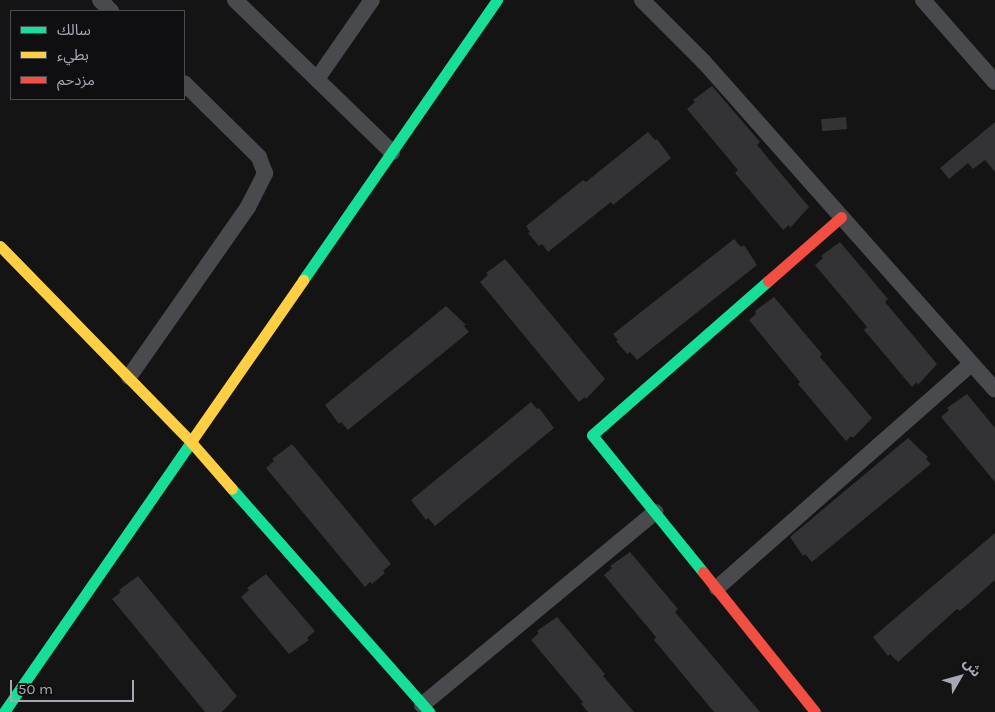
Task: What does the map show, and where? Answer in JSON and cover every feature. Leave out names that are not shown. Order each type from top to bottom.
[{"type":"street","points":[[100,0],[111,10]]},
{"type":"street","points":[[235,0],[392,152]]},
{"type":"street","points":[[317,79],[372,0]]},
{"type":"street","points":[[4,712],[497,0]]},
{"type":"street","points":[[642,0],[704,62],[995,390]]},
{"type":"street","points":[[923,0],[995,82]]},
{"type":"street","points":[[128,378],[248,207],[265,174],[259,157],[185,84]]},
{"type":"street","points":[[815,712],[592,435],[841,217]]},
{"type":"street","points":[[0,246],[191,442],[426,708],[655,512]]},
{"type":"street","points":[[717,588],[971,364]]},
{"type":"building","points":[[712,86],[760,142],[757,145],[809,207],[790,228],[789,225],[783,230],[735,173],[738,170],[687,109],[695,102],[693,100]]},
{"type":"building","points":[[846,117],[847,129],[822,131],[821,119]]},
{"type":"building","points":[[995,122],[995,172],[985,160],[973,169],[968,163],[949,179],[940,168]]},
{"type":"building","points":[[648,132],[655,140],[657,139],[671,158],[613,205],[611,202],[548,252],[542,244],[539,246],[528,233],[530,232],[526,226],[583,180],[586,182]]},
{"type":"building","points":[[734,239],[741,247],[744,245],[757,265],[637,360],[630,352],[627,354],[616,341],[618,340],[613,334]]},
{"type":"building","points":[[840,242],[888,299],[885,302],[937,364],[918,385],[917,382],[912,387],[864,330],[867,327],[815,265],[823,258],[821,256]]},
{"type":"building","points":[[505,259],[605,379],[586,399],[585,397],[579,402],[480,282],[488,275],[486,273]]},
{"type":"building","points":[[774,297],[822,354],[820,357],[872,418],[853,438],[851,436],[846,441],[798,384],[800,382],[749,320],[756,314],[755,311]]},
{"type":"building","points":[[446,306],[466,325],[464,326],[469,332],[348,430],[341,422],[339,424],[325,405]]},
{"type":"building","points":[[967,394],[995,428],[995,482],[941,417],[949,410],[947,408]]},
{"type":"building","points":[[531,402],[537,409],[539,408],[554,428],[435,526],[428,518],[426,520],[411,500]]},
{"type":"building","points":[[908,438],[928,457],[926,459],[931,464],[812,562],[805,554],[803,556],[790,537]]},
{"type":"building","points":[[292,444],[391,564],[383,571],[385,573],[372,584],[370,582],[365,587],[266,468],[274,461],[272,459]]},
{"type":"building","points":[[995,533],[995,580],[960,611],[957,609],[898,662],[890,654],[888,656],[873,637]]},
{"type":"building","points":[[630,552],[678,609],[675,612],[760,712],[714,712],[654,640],[656,637],[604,575],[612,568],[610,566]]},
{"type":"building","points":[[266,574],[315,631],[307,638],[309,640],[289,654],[241,597],[249,590],[247,588]]},
{"type":"building","points":[[138,576],[237,696],[222,712],[205,712],[112,599],[121,592],[119,590]]},
{"type":"building","points":[[557,617],[634,712],[588,712],[581,704],[583,702],[531,640],[539,633],[537,631]]},
{"type":"traffic: fast","points":[[303,280],[497,0]]},
{"type":"traffic: fast","points":[[703,572],[592,435],[768,281]]},
{"type":"traffic: fast","points":[[4,712],[192,440]]},
{"type":"traffic: fast","points":[[232,489],[429,712]]},
{"type":"traffic: slow","points":[[0,246],[191,442],[232,489]]},
{"type":"traffic: slow","points":[[192,440],[303,280]]},
{"type":"traffic: jam","points":[[768,281],[841,217]]},
{"type":"traffic: jam","points":[[703,572],[815,712]]}]
